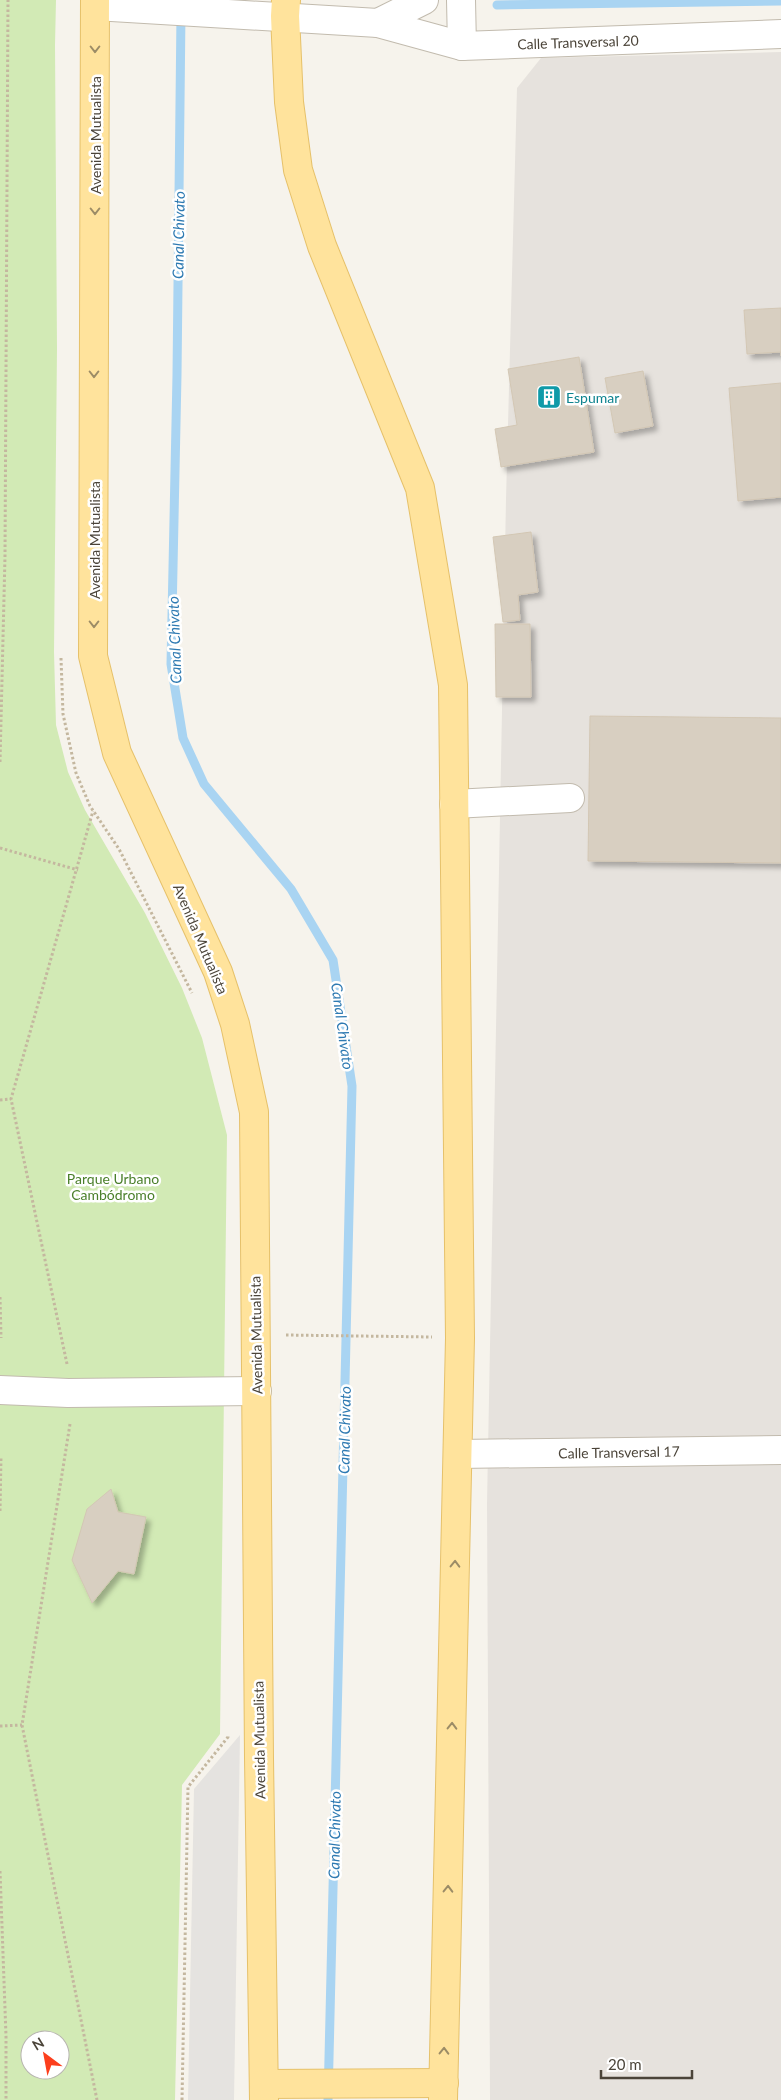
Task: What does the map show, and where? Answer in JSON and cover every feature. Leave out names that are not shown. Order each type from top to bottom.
[{"type":"main road","name":"Avenida Mutualista","points":[[95,3],[93,656],[117,753],[218,972],[235,1024],[254,1112],[264,2092]]},
{"type":"main road","points":[[264,2092],[301,2084],[394,2083],[443,2091],[460,1338],[453,685],[420,488],[322,246],[298,170],[289,102],[287,6]]},
{"type":"street","points":[[378,23],[424,0]]},
{"type":"street","points":[[461,0],[462,46]]},
{"type":"street","name":"Calle Transversal 20","points":[[95,3],[129,8],[232,14],[287,6],[378,23],[462,46],[781,34]]},
{"type":"street","points":[[454,804],[570,798]]},
{"type":"street","points":[[0,1390],[68,1393],[257,1391]]},
{"type":"street","name":"Calle Transversal 17","points":[[458,1454],[781,1450]]},
{"type":"path","points":[[0,762],[5,556],[8,0]]},
{"type":"path","points":[[67,1364],[11,1099],[78,870],[93,811]]},
{"type":"path","points":[[0,848],[78,870]]},
{"type":"path","points":[[0,1100],[11,1099]]},
{"type":"path","points":[[0,1297],[1,1338]]},
{"type":"path","points":[[304,1336],[460,1338]]},
{"type":"path","points":[[70,1424],[22,1725],[96,2100]]},
{"type":"path","points":[[0,1511],[1,1456]]},
{"type":"path","points":[[0,1726],[22,1725]]},
{"type":"path","points":[[182,2100],[188,1788],[228,1737],[228,1727]]},
{"type":"path","points":[[0,1871],[6,2036],[6,2100]]},
{"type":"shaded area","points":[[781,52],[781,2100],[490,2100],[487,1504],[506,499],[517,88],[541,58]]},
{"type":"shaded area","points":[[240,1735],[234,2100],[188,2100],[194,1789]]},
{"type":"green space","name":"Parque Urbano Cambódromo","points":[[0,0],[56,0],[57,349],[54,652],[56,725],[68,772],[85,810],[145,913],[182,988],[202,1038],[227,1135],[220,1734],[182,1785],[175,2100],[0,2100]]},
{"type":"building","points":[[781,308],[781,352],[747,354],[744,310]]},
{"type":"building","name":"Espumar","points":[[579,357],[594,452],[501,467],[495,429],[517,425],[508,369]]},
{"type":"building","points":[[643,371],[653,426],[615,433],[605,378]]},
{"type":"building","points":[[781,383],[781,497],[738,501],[729,388]]},
{"type":"building","points":[[531,532],[538,592],[518,595],[520,620],[503,622],[493,537]]},
{"type":"building","points":[[495,624],[530,624],[531,697],[496,697]]},
{"type":"building","points":[[590,716],[781,718],[781,863],[588,861]]},
{"type":"building","points":[[111,1489],[118,1512],[146,1517],[134,1574],[118,1571],[92,1603],[72,1560],[87,1509]]},
{"type":"waterway","points":[[497,5],[781,1]]},
{"type":"waterway","name":"Canal Chivato","points":[[181,13],[177,375],[171,664],[183,738],[204,784],[291,889],[333,960],[352,1086],[328,2100]]},
{"type":"place","name":"Espumar","points":[[549,397]]}]
